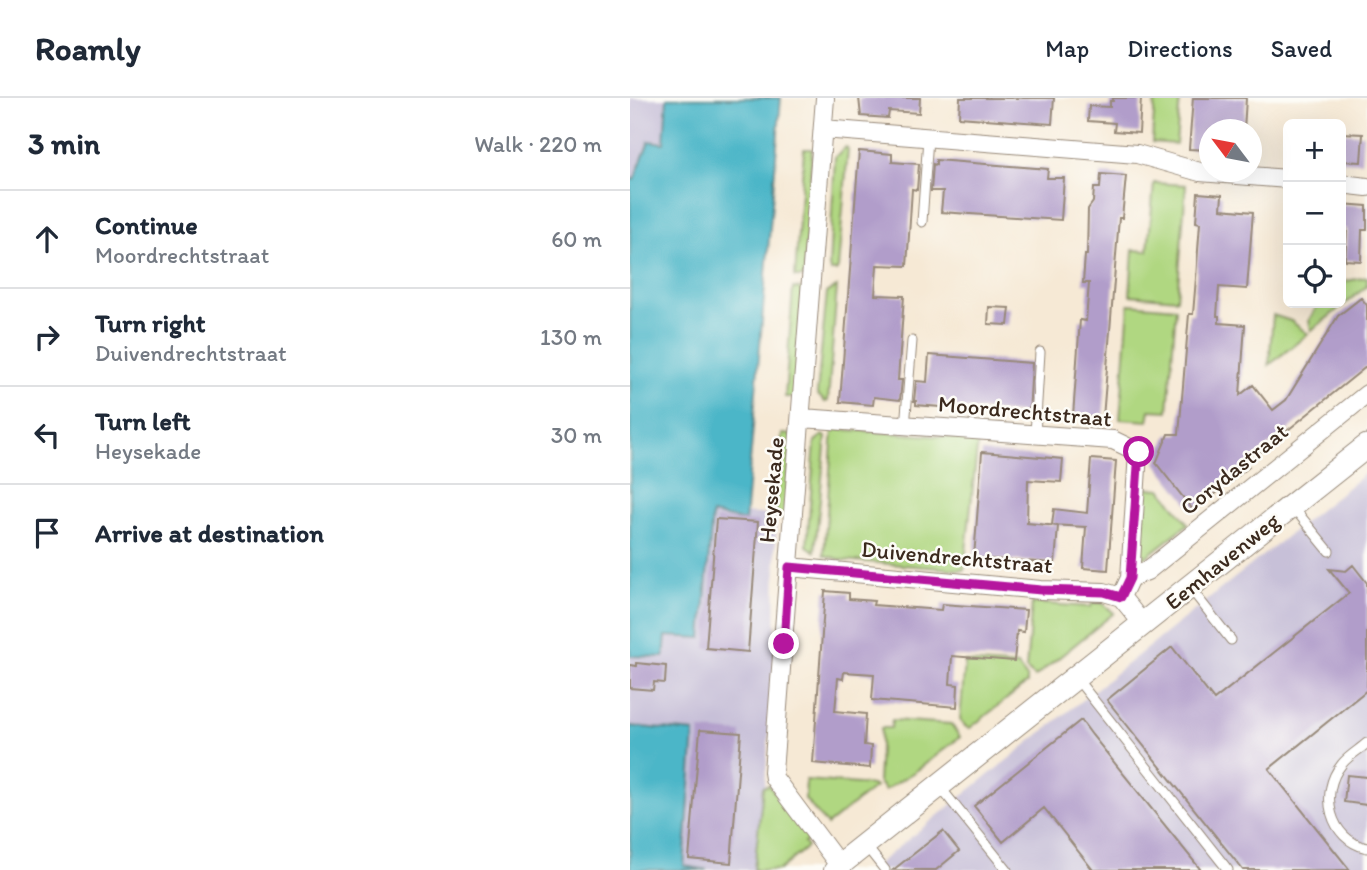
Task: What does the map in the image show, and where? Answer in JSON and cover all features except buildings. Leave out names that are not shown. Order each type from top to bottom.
[{"type":"street","name":"Heysekade","points":[[825,98],[802,418],[772,772],[839,868]]},
{"type":"street","points":[[823,129],[1137,154],[1200,172],[1283,179]]},
{"type":"street","points":[[1346,185],[1367,187]]},
{"type":"street","name":"Corydastraat","points":[[1130,578],[1147,571],[1367,394]]},
{"type":"street","name":"Moordrechtstraat","points":[[802,418],[1113,440],[1139,452],[1130,578],[1121,597]]},
{"type":"street","name":"Eemhavenweg","points":[[839,868],[865,844],[1367,446]]},
{"type":"street","name":"Duivendrechtstraat","points":[[789,567],[1041,590],[1104,592],[1121,597]]},
{"type":"street","points":[[1121,597],[1143,624]]},
{"type":"lane","points":[[922,222],[928,138]]},
{"type":"lane","points":[[905,426],[912,341]]},
{"type":"lane","points":[[1035,434],[1040,352]]},
{"type":"lane","points":[[1292,506],[1329,551]]},
{"type":"lane","points":[[1189,587],[1231,640]]},
{"type":"lane","points":[[1077,678],[1228,870]]},
{"type":"lane","points":[[1367,743],[1341,765],[1332,783],[1329,802],[1331,815],[1339,832],[1351,843],[1367,848]]},
{"type":"lane","points":[[940,787],[1007,870]]},
{"type":"lane","points":[[865,844],[884,870]]},
{"type":"shaded area","points":[[630,98],[667,98],[664,144],[649,141],[634,181],[630,178]]},
{"type":"shaded area","points":[[1367,472],[1367,870],[870,870]]},
{"type":"shaded area","points":[[708,511],[776,515],[775,659],[758,870],[675,870],[630,866],[630,623]]},
{"type":"green space","points":[[1155,98],[1180,98],[1176,144],[1152,142]]},
{"type":"green space","points":[[846,147],[848,149],[838,268],[831,271],[829,267],[835,157]]},
{"type":"green space","points":[[804,149],[812,149],[804,277],[795,277]]},
{"type":"green space","points":[[1154,183],[1186,185],[1177,299],[1130,295],[1133,250],[1148,251]]},
{"type":"green space","points":[[1367,277],[1367,286],[1346,303],[1346,282]]},
{"type":"green space","points":[[837,287],[828,401],[825,402],[817,394],[827,292]]},
{"type":"green space","points":[[793,288],[803,289],[794,397],[785,397]]},
{"type":"green space","points":[[1129,304],[1176,308],[1168,411],[1150,410],[1148,421],[1120,419]]},
{"type":"green space","points":[[1316,308],[1340,308],[1311,331],[1309,320]]},
{"type":"green space","points":[[1273,315],[1291,321],[1308,334],[1269,365]]},
{"type":"green space","points":[[833,429],[978,439],[964,570],[842,560],[824,555]]},
{"type":"green space","points":[[782,434],[792,435],[786,516],[776,515]]},
{"type":"green space","points":[[823,435],[826,437],[815,551],[807,546],[815,441]]},
{"type":"green space","points":[[1145,488],[1161,489],[1188,524],[1138,563]]},
{"type":"green space","points":[[1032,603],[1091,607],[1092,603],[1102,603],[1114,613],[1035,677],[1026,669]]},
{"type":"green space","points":[[965,662],[1018,666],[1027,678],[1027,683],[970,728],[960,720]]},
{"type":"green space","points":[[892,720],[951,724],[960,737],[919,769],[885,790],[878,782],[881,728],[891,728]]},
{"type":"green space","points":[[806,780],[875,787],[827,825],[805,799]]},
{"type":"green space","points":[[769,785],[810,839],[804,843],[807,847],[779,870],[754,870],[763,787]]},
{"type":"water","points":[[667,98],[781,98],[745,521],[712,514],[702,638],[666,636],[664,657],[630,656],[630,178],[634,180],[649,141],[664,143]]},
{"type":"water","points":[[630,726],[694,732],[684,866],[707,870],[630,870]]},
{"type":"route","points":[[784,644],[789,567],[1041,590],[1104,592],[1121,597],[1130,578],[1139,452]]}]
